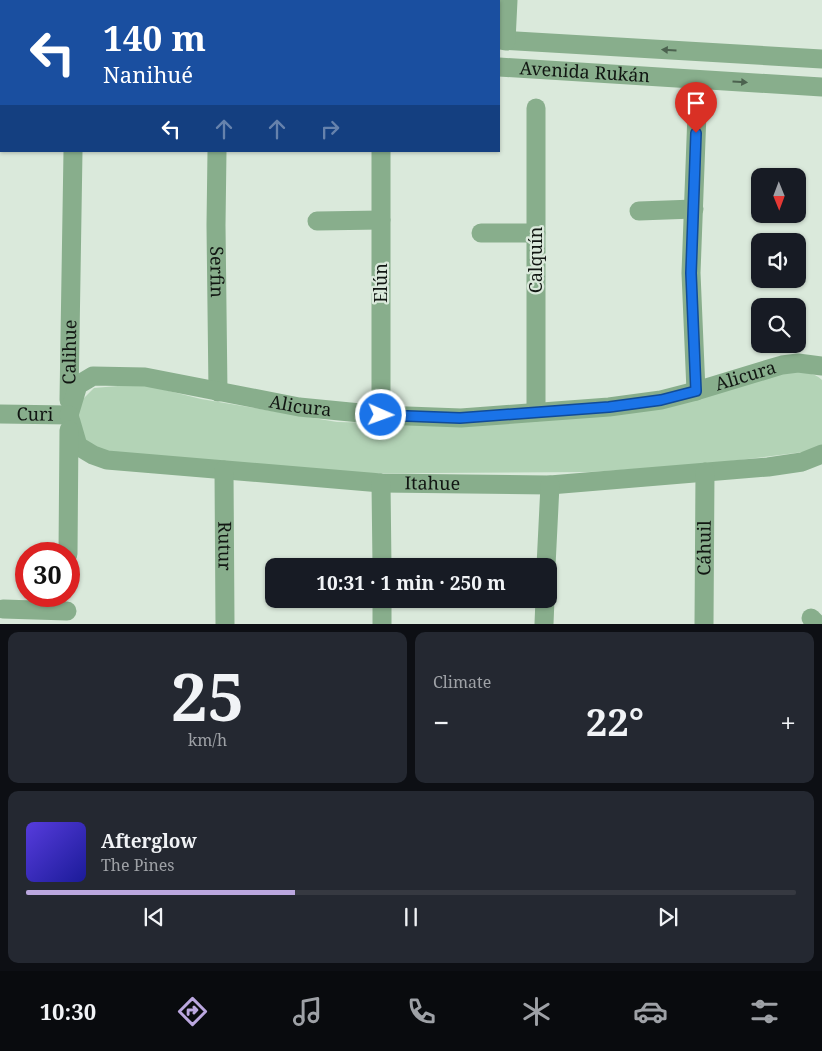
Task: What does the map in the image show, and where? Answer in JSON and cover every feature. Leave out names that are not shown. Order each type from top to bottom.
[{"type":"street","points":[[502,40],[508,0]]},
{"type":"street","name":"Avenida Rukán","points":[[502,40],[822,59]]},
{"type":"street","points":[[701,80],[702,52]]},
{"type":"street","name":"Avenida Rukán","points":[[500,67],[822,87]]},
{"type":"street","name":"Calquín","points":[[536,108],[536,412]]},
{"type":"street","points":[[696,391],[691,273],[697,114]]},
{"type":"street","name":"Calihue","points":[[68,542],[70,302],[74,152]]},
{"type":"street","name":"Serfin","points":[[217,152],[218,392]]},
{"type":"street","name":"Elún","points":[[381,152],[381,415]]},
{"type":"street","points":[[639,211],[694,210]]},
{"type":"street","points":[[317,221],[381,220]]},
{"type":"street","points":[[481,234],[536,233]]},
{"type":"street","name":"Alicura","points":[[69,415],[78,385],[93,376],[145,377],[299,407],[381,415],[460,418],[609,407],[661,400],[782,365],[822,366]]},
{"type":"street","name":"Curi","points":[[0,414],[69,415]]},
{"type":"street","name":"Itahue","points":[[69,415],[78,446],[93,456],[107,460],[381,483],[550,485],[768,467],[802,462],[822,454]]},
{"type":"street","name":"Rutur","points":[[224,470],[225,624]]},
{"type":"street","name":"Cáhuil","points":[[704,624],[705,472]]},
{"type":"street","points":[[381,483],[382,558]]},
{"type":"street","points":[[546,558],[550,485]]},
{"type":"street","points":[[382,608],[382,624]]},
{"type":"street","points":[[544,624],[545,608]]},
{"type":"street","points":[[3,609],[67,610]]},
{"type":"green space","points":[[790,371],[811,374],[822,380],[822,447],[819,450],[699,465],[589,472],[273,474],[166,465],[85,446],[77,405],[94,388],[141,384],[201,399],[337,422],[469,425]]},
{"type":"route","points":[[381,415],[460,418],[609,407],[661,400],[696,391],[691,273],[696,133]]}]
